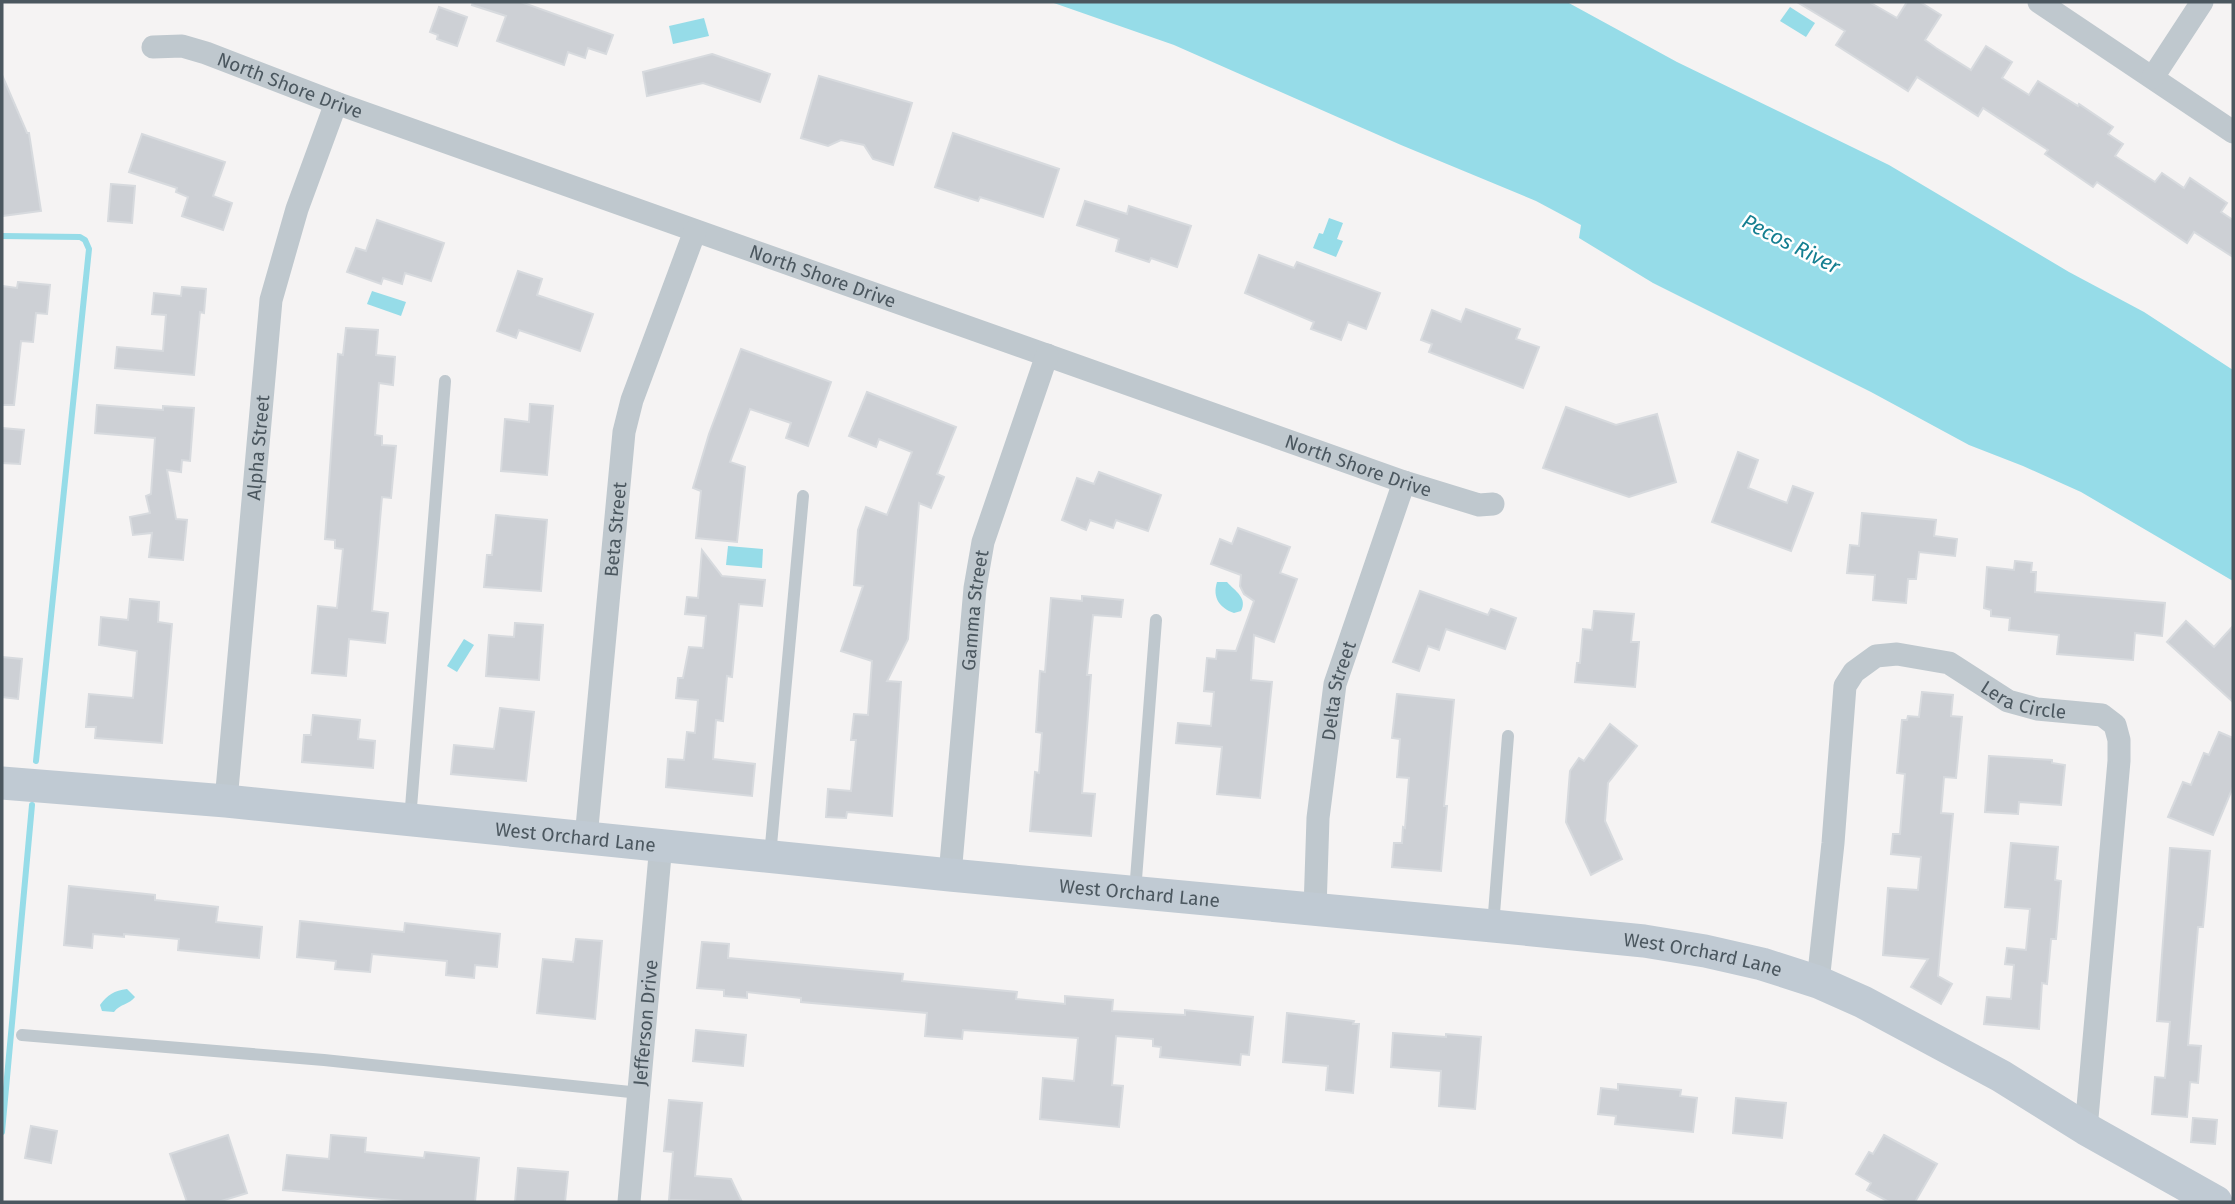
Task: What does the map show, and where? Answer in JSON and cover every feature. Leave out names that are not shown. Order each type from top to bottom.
[{"type":"street","points":[[2039,2],[2233,132]]},
{"type":"street","points":[[2152,76],[2202,2]]},
{"type":"street","name":"North Shore Drive","points":[[153,47],[182,46],[206,53],[336,103],[1404,482],[1479,505],[1493,504]]},
{"type":"street","name":"Alpha Street","points":[[226,801],[271,300],[297,209],[336,103]]},
{"type":"street","name":"Beta Street","points":[[586,838],[624,432],[632,400],[695,231]]},
{"type":"street","name":"Gamma Street","points":[[950,875],[975,588],[983,542],[1047,355]]},
{"type":"street","name":"Delta Street","points":[[1315,909],[1318,818],[1335,684],[1404,482]]},
{"type":"street","name":"Lera Circle","points":[[1818,982],[1833,843],[1845,686],[1854,672],[1876,656],[1897,654],[1949,663],[2008,701],[2037,709],[2102,715],[2115,725],[2119,740],[2119,761],[2086,1129]]},
{"type":"street","name":"West Orchard Lane","points":[[2,783],[226,801],[950,875],[1644,941],[1705,951],[1762,964],[1818,982],[1907,1024],[2216,1202]]},
{"type":"street","name":"Jefferson Drive","points":[[629,1202],[661,844]]},
{"type":"lane","points":[[410,820],[445,381]]},
{"type":"lane","points":[[770,856],[803,496]]},
{"type":"lane","points":[[1135,892],[1156,620]]},
{"type":"lane","points":[[1493,926],[1508,736]]},
{"type":"lane","points":[[22,1035],[324,1060],[640,1093]]},
{"type":"water","name":"Pecos River","points":[[1051,2],[1567,2],[1677,62],[1889,165],[2069,272],[2144,312],[2233,370],[2233,581],[2081,492],[1969,445],[1871,392],[1653,283],[1579,238],[1581,225],[1536,201],[1174,45]]},
{"type":"water","points":[[1790,7],[1815,23],[1806,37],[1780,21]]},
{"type":"water","points":[[704,18],[709,36],[673,44],[669,26]]},
{"type":"water","points":[[1329,218],[1343,223],[1337,239],[1343,241],[1336,257],[1313,248],[1319,233],[1323,234]]},
{"type":"water","points":[[372,291],[406,302],[401,316],[367,304]]},
{"type":"water","points":[[728,546],[763,549],[762,568],[726,565]]},
{"type":"water","points":[[1217,582],[1227,582],[1240,595],[1243,602],[1241,611],[1234,613],[1221,605],[1216,598]]},
{"type":"water","points":[[464,639],[474,645],[457,672],[447,666]]},
{"type":"water","points":[[127,989],[135,997],[133,999],[114,1012],[102,1011],[100,1005],[106,998]]},
{"type":"building","points":[[473,2],[521,2],[613,35],[606,54],[588,48],[585,58],[568,52],[564,65],[497,41],[506,16],[472,5]]},
{"type":"building","points":[[1797,2],[1869,2],[1897,18],[1907,2],[1920,2],[1941,15],[1925,40],[1936,48],[1971,70],[1986,46],[2012,62],[2002,78],[2029,95],[2038,81],[2113,127],[2108,134],[2123,144],[2115,156],[2155,182],[2162,173],[2184,188],[2190,178],[2227,203],[2221,212],[2233,220],[2233,257],[2194,232],[2187,243],[2097,182],[2093,187],[2045,154],[2048,150],[1983,108],[1978,116],[1917,77],[1908,91],[1836,45],[1845,31]]},
{"type":"building","points":[[439,7],[467,17],[457,46],[437,39],[438,35],[430,32]]},
{"type":"building","points":[[712,54],[770,74],[760,102],[703,83],[647,96],[643,72]]},
{"type":"building","points":[[2,75],[29,133],[41,211],[2,216]]},
{"type":"building","points":[[819,76],[912,103],[893,165],[873,159],[864,145],[841,140],[828,146],[801,138]]},
{"type":"building","points":[[953,133],[1059,169],[1043,217],[980,197],[978,201],[935,187]]},
{"type":"building","points":[[142,134],[225,162],[213,196],[232,203],[223,230],[182,216],[188,197],[176,192],[177,188],[129,172]]},
{"type":"building","points":[[111,184],[135,186],[132,223],[108,221]]},
{"type":"building","points":[[1085,201],[1127,214],[1129,206],[1191,226],[1177,267],[1151,258],[1149,262],[1116,251],[1119,239],[1077,225]]},
{"type":"building","points":[[377,220],[444,243],[431,281],[405,273],[402,284],[383,278],[381,284],[347,272],[356,248],[366,251]]},
{"type":"building","points":[[1259,255],[1294,268],[1297,262],[1380,293],[1366,329],[1348,322],[1341,340],[1311,329],[1314,322],[1245,293]]},
{"type":"building","points":[[518,271],[542,279],[537,295],[593,314],[580,351],[519,330],[516,338],[497,331]]},
{"type":"building","points":[[18,282],[50,285],[47,314],[36,313],[33,342],[21,341],[14,405],[2,405],[2,286],[17,288]]},
{"type":"building","points":[[182,287],[206,289],[204,313],[200,312],[194,375],[115,368],[117,347],[163,351],[166,315],[152,314],[154,293],[181,296]]},
{"type":"building","points":[[1466,309],[1520,329],[1516,339],[1539,347],[1523,388],[1429,352],[1432,344],[1421,340],[1432,310],[1461,322]]},
{"type":"building","points":[[346,328],[378,330],[376,355],[395,357],[393,385],[379,383],[375,435],[382,436],[382,445],[396,446],[391,498],[382,497],[372,611],[388,613],[385,643],[349,639],[346,676],[312,673],[318,606],[337,608],[343,549],[335,548],[335,540],[325,539],[338,354],[343,355]]},
{"type":"building","points":[[741,349],[831,382],[808,446],[786,438],[791,423],[750,409],[730,462],[745,467],[737,542],[696,538],[701,491],[693,488],[709,434]]},
{"type":"building","points":[[867,392],[956,427],[937,474],[944,477],[931,508],[919,503],[908,639],[887,681],[901,682],[892,816],[847,812],[846,818],[826,817],[828,789],[851,791],[856,740],[851,740],[854,714],[868,715],[872,661],[841,651],[863,586],[854,585],[858,530],[866,507],[887,515],[912,452],[879,439],[876,447],[849,436]]},
{"type":"building","points":[[530,404],[553,406],[547,475],[501,471],[505,419],[529,422]]},
{"type":"building","points":[[97,405],[163,410],[163,406],[194,408],[190,461],[182,460],[181,472],[167,470],[176,519],[187,520],[183,560],[149,557],[152,533],[133,535],[130,517],[150,513],[146,496],[151,494],[155,438],[95,433]]},
{"type":"building","points":[[1566,407],[1616,425],[1657,414],[1676,482],[1629,497],[1543,468]]},
{"type":"building","points":[[2,428],[24,430],[20,464],[2,463]]},
{"type":"building","points":[[1738,452],[1758,460],[1748,488],[1787,503],[1793,486],[1813,493],[1791,551],[1712,522]]},
{"type":"building","points":[[1099,472],[1161,495],[1148,531],[1116,520],[1113,528],[1090,520],[1086,530],[1062,520],[1077,478],[1094,484]]},
{"type":"building","points":[[1862,513],[1936,520],[1934,536],[1957,539],[1955,556],[1919,552],[1916,579],[1908,579],[1906,603],[1873,600],[1875,575],[1847,573],[1850,545],[1859,546]]},
{"type":"building","points":[[496,515],[547,520],[541,591],[484,587],[487,555],[492,555]]},
{"type":"building","points":[[1238,528],[1290,547],[1280,573],[1297,579],[1274,642],[1254,635],[1251,680],[1272,682],[1260,798],[1217,794],[1222,747],[1176,743],[1178,723],[1211,726],[1214,692],[1204,691],[1207,658],[1216,659],[1217,650],[1236,651],[1254,601],[1244,594],[1240,586],[1241,575],[1211,564],[1220,539],[1232,544]]},
{"type":"building","points":[[702,550],[722,576],[765,580],[762,606],[739,604],[732,677],[727,676],[723,721],[716,720],[713,759],[755,764],[752,796],[666,787],[668,759],[684,760],[687,732],[695,733],[698,700],[676,698],[678,678],[683,678],[689,647],[703,648],[706,616],[685,614],[687,597],[698,598]]},
{"type":"building","points":[[2015,561],[2032,563],[2031,572],[2036,572],[2035,592],[2165,603],[2162,636],[2135,633],[2133,660],[2057,654],[2059,635],[2009,630],[2010,618],[1991,616],[1991,610],[1984,608],[1987,567],[2014,570]]},
{"type":"building","points":[[1420,591],[1488,615],[1491,609],[1516,618],[1505,649],[1446,629],[1439,650],[1428,646],[1419,671],[1393,662]]},
{"type":"building","points":[[1082,596],[1123,600],[1121,617],[1093,615],[1087,675],[1091,675],[1082,793],[1095,794],[1091,836],[1030,831],[1035,772],[1039,773],[1042,733],[1036,732],[1040,671],[1045,672],[1051,598],[1082,601]]},
{"type":"building","points":[[130,599],[159,602],[158,622],[172,624],[162,743],[95,738],[96,727],[86,727],[89,694],[133,698],[137,651],[99,645],[101,617],[128,620]]},
{"type":"building","points":[[1594,611],[1634,614],[1631,642],[1639,642],[1635,687],[1575,682],[1577,663],[1580,663],[1583,629],[1592,630]]},
{"type":"building","points":[[2186,621],[2214,647],[2233,626],[2233,702],[2167,642]]},
{"type":"building","points":[[515,623],[543,625],[539,680],[486,676],[489,635],[514,637]]},
{"type":"building","points":[[2,657],[22,659],[18,699],[2,697]]},
{"type":"building","points":[[1922,692],[1953,695],[1951,716],[1962,717],[1956,778],[1944,777],[1941,813],[1953,814],[1938,976],[1952,984],[1941,1004],[1911,987],[1928,959],[1883,955],[1888,888],[1918,890],[1921,857],[1891,854],[1893,834],[1900,834],[1905,774],[1897,773],[1902,720],[1907,720],[1908,716],[1919,717]]},
{"type":"building","points":[[1397,694],[1454,700],[1441,871],[1392,867],[1394,843],[1402,843],[1403,827],[1405,828],[1409,778],[1397,777],[1400,739],[1392,738]]},
{"type":"building","points":[[500,708],[534,712],[526,781],[451,774],[454,745],[494,749]]},
{"type":"building","points":[[313,715],[360,720],[358,739],[375,741],[373,768],[302,762],[304,735],[311,735]]},
{"type":"building","points":[[1610,724],[1637,746],[1608,783],[1605,821],[1622,859],[1591,875],[1566,822],[1570,771],[1579,758],[1584,761]]},
{"type":"building","points":[[2219,732],[2233,738],[2233,787],[2213,835],[2168,817],[2183,782],[2191,785],[2204,753],[2209,755]]},
{"type":"building","points":[[1989,756],[2052,760],[2052,763],[2065,765],[2061,805],[2019,802],[2018,814],[1985,812]]},
{"type":"building","points":[[2011,843],[2058,847],[2055,880],[2061,881],[2056,939],[2051,939],[2047,984],[2042,983],[2039,1029],[1984,1024],[1987,997],[2011,999],[2014,965],[2005,964],[2007,948],[2026,950],[2030,909],[2005,907]]},
{"type":"building","points":[[2170,848],[2210,851],[2203,927],[2198,927],[2188,1045],[2201,1046],[2198,1083],[2190,1082],[2187,1117],[2152,1114],[2155,1077],[2165,1078],[2170,1022],[2157,1021]]},
{"type":"building","points":[[69,886],[155,895],[155,900],[218,907],[216,922],[262,927],[259,958],[178,950],[179,939],[124,934],[124,937],[93,934],[92,948],[64,945]]},
{"type":"building","points":[[300,921],[404,932],[405,923],[500,934],[497,967],[475,965],[474,978],[446,975],[447,961],[372,954],[370,972],[335,969],[336,961],[297,957]]},
{"type":"building","points":[[576,939],[602,941],[595,1019],[537,1013],[543,959],[573,962]]},
{"type":"building","points":[[702,942],[729,944],[728,958],[903,974],[902,981],[1017,992],[1016,999],[1065,1004],[1065,996],[1113,1000],[1112,1011],[1185,1015],[1185,1010],[1253,1017],[1249,1055],[1241,1054],[1240,1065],[1160,1057],[1161,1047],[1153,1046],[1153,1039],[1116,1036],[1112,1085],[1123,1086],[1119,1127],[1040,1119],[1043,1078],[1074,1081],[1078,1038],[963,1030],[962,1039],[925,1036],[927,1013],[801,1002],[801,998],[747,992],[747,998],[724,996],[724,990],[697,988]]},
{"type":"building","points":[[1287,1013],[1354,1021],[1353,1024],[1359,1024],[1353,1093],[1326,1090],[1328,1066],[1283,1062]]},
{"type":"building","points":[[696,1030],[746,1035],[743,1066],[693,1061]]},
{"type":"building","points":[[1393,1033],[1481,1037],[1475,1109],[1439,1106],[1441,1071],[1391,1067]]},
{"type":"building","points":[[1618,1084],[1681,1090],[1680,1096],[1697,1098],[1693,1132],[1615,1124],[1616,1116],[1598,1114],[1601,1088],[1618,1090]]},
{"type":"building","points":[[1736,1098],[1786,1103],[1782,1138],[1733,1133]]},
{"type":"building","points":[[669,1100],[702,1103],[695,1176],[731,1179],[742,1202],[669,1200],[673,1152],[664,1151]]},
{"type":"building","points":[[2193,1118],[2217,1120],[2215,1144],[2191,1142]]},
{"type":"building","points":[[31,1126],[57,1131],[51,1163],[25,1158]]},
{"type":"building","points":[[228,1135],[247,1193],[218,1202],[187,1202],[170,1154]]},
{"type":"building","points":[[331,1135],[366,1138],[365,1152],[424,1158],[425,1152],[479,1158],[475,1202],[415,1202],[283,1190],[287,1155],[329,1159]]},
{"type":"building","points":[[1884,1135],[1937,1164],[1915,1202],[1889,1202],[1867,1190],[1871,1183],[1856,1174],[1869,1152],[1873,1154]]},
{"type":"building","points":[[518,1168],[568,1172],[565,1202],[515,1202]]},
{"type":"waterway","points":[[2,236],[80,237],[85,240],[89,249],[36,761]]},
{"type":"waterway","points":[[2,1132],[32,805]]}]
